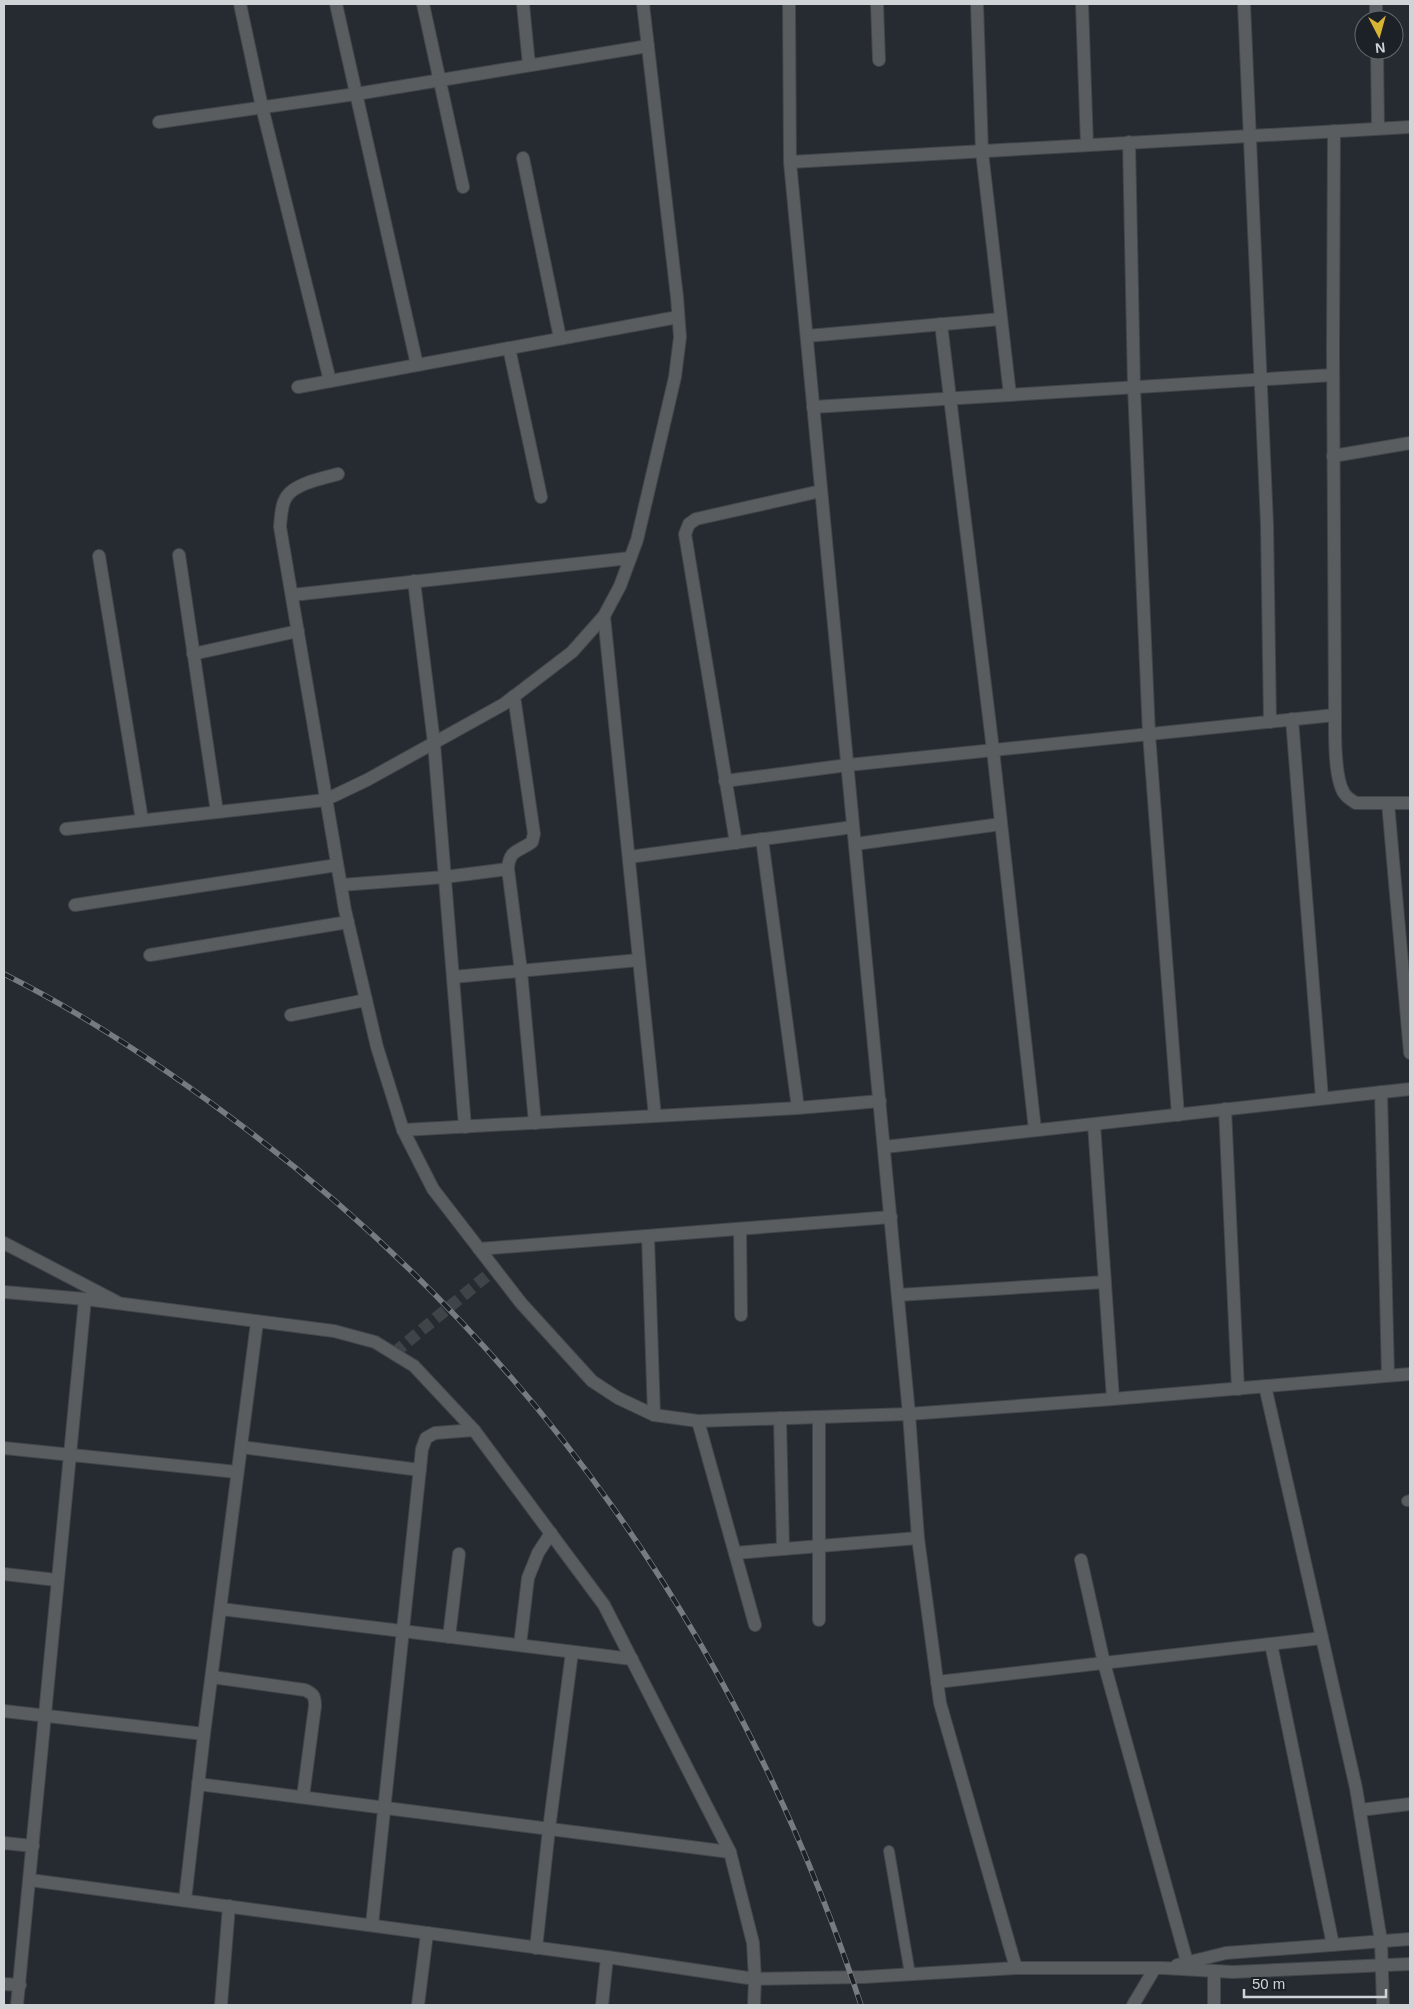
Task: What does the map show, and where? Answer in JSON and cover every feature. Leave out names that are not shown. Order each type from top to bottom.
[{"type":"street","points":[[240,4],[262,108],[330,381]]},
{"type":"street","points":[[336,4],[416,365]]},
{"type":"street","points":[[423,4],[463,187]]},
{"type":"street","points":[[523,4],[529,65]]},
{"type":"street","points":[[66,829],[325,800],[367,780],[504,704],[572,652],[604,616],[620,586],[637,540],[675,377],[680,337],[643,4]]},
{"type":"street","points":[[789,4],[790,162],[910,1414],[918,1538],[940,1703],[1016,1968]]},
{"type":"street","points":[[877,4],[880,60]]},
{"type":"street","points":[[977,4],[982,152],[1010,395]]},
{"type":"street","points":[[1082,4],[1087,145]]},
{"type":"street","points":[[1244,4],[1267,524],[1270,722]]},
{"type":"street","points":[[159,122],[356,94],[648,46]]},
{"type":"street","points":[[1377,60],[1378,128]]},
{"type":"street","points":[[790,162],[1410,127]]},
{"type":"street","points":[[1334,131],[1334,715],[1337,768],[1343,791],[1349,799],[1356,803],[1410,803]]},
{"type":"street","points":[[1129,142],[1134,387],[1149,734],[1178,1114]]},
{"type":"street","points":[[523,158],[560,338]]},
{"type":"street","points":[[298,387],[678,317]]},
{"type":"street","points":[[807,336],[1001,318]]},
{"type":"street","points":[[940,324],[951,399],[993,750],[1035,1130]]},
{"type":"street","points":[[509,348],[541,498]]},
{"type":"street","points":[[813,407],[1333,375]]},
{"type":"street","points":[[1333,456],[1410,443]]},
{"type":"street","points":[[338,474],[305,484],[288,495],[283,505],[280,527],[337,865],[377,1047],[403,1130],[433,1189],[521,1303],[592,1381],[618,1398],[654,1415],[698,1421],[910,1414],[1410,1374]]},
{"type":"street","points":[[736,843],[685,534],[689,524],[696,519],[821,491]]},
{"type":"street","points":[[179,555],[218,812]]},
{"type":"street","points":[[99,556],[142,820]]},
{"type":"street","points":[[292,594],[630,558]]},
{"type":"street","points":[[414,582],[434,743],[465,1127]]},
{"type":"street","points":[[604,616],[655,1116]]},
{"type":"street","points":[[194,654],[298,632]]},
{"type":"street","points":[[514,696],[534,834],[532,842],[514,852],[509,858],[508,869],[521,971],[535,1123]]},
{"type":"street","points":[[725,781],[848,765],[1334,715]]},
{"type":"street","points":[[1292,719],[1322,1098]]},
{"type":"street","points":[[1388,803],[1410,1052]]},
{"type":"street","points":[[855,844],[1001,824]]},
{"type":"street","points":[[629,857],[853,827]]},
{"type":"street","points":[[762,839],[798,1108]]},
{"type":"street","points":[[75,905],[337,865]]},
{"type":"street","points":[[341,885],[445,877],[508,869]]},
{"type":"street","points":[[150,955],[348,922]]},
{"type":"street","points":[[453,976],[640,960]]},
{"type":"street","points":[[292,1016],[366,1000]]},
{"type":"street","points":[[884,1147],[1410,1089]]},
{"type":"street","points":[[1381,1092],[1388,1376]]},
{"type":"street","points":[[403,1130],[798,1108],[880,1101]]},
{"type":"street","points":[[1224,1109],[1238,1389]]},
{"type":"street","points":[[1094,1124],[1113,1399]]},
{"type":"street","points":[[479,1248],[891,1217]]},
{"type":"street","points":[[740,1229],[741,1315]]},
{"type":"street","points":[[648,1236],[654,1415]]},
{"type":"street","points":[[4,1243],[119,1303]]},
{"type":"street","points":[[898,1295],[1105,1282]]},
{"type":"street","points":[[4,1292],[119,1303],[334,1331],[375,1342],[414,1366],[474,1430],[604,1605],[730,1852],[753,1943],[754,2005]]},
{"type":"street","points":[[17,2005],[85,1299]]},
{"type":"street","points":[[185,1900],[204,1734],[257,1322]]},
{"type":"street","points":[[1265,1386],[1360,1810],[1381,1941],[1383,2005]]},
{"type":"street","points":[[780,1418],[784,1550]]},
{"type":"street","points":[[819,1418],[819,1620]]},
{"type":"street","points":[[698,1421],[755,1625]]},
{"type":"street","points":[[372,1925],[422,1449],[426,1438],[435,1433],[474,1430]]},
{"type":"street","points":[[241,1447],[420,1470]]},
{"type":"street","points":[[4,1448],[237,1472]]},
{"type":"street","points":[[520,1645],[528,1578],[538,1553],[551,1533]]},
{"type":"street","points":[[735,1553],[918,1538]]},
{"type":"street","points":[[449,1636],[459,1554]]},
{"type":"street","points":[[1081,1560],[1104,1663],[1188,1962]]},
{"type":"street","points":[[4,1574],[57,1580]]},
{"type":"street","points":[[221,1609],[632,1659]]},
{"type":"street","points":[[937,1682],[1322,1638]]},
{"type":"street","points":[[1271,1644],[1333,1945]]},
{"type":"street","points":[[536,1948],[549,1828],[572,1652]]},
{"type":"street","points":[[212,1677],[305,1690],[312,1694],[315,1698],[315,1706],[303,1797]]},
{"type":"street","points":[[4,1711],[204,1734]]},
{"type":"street","points":[[198,1784],[730,1852]]},
{"type":"street","points":[[1360,1810],[1410,1804]]},
{"type":"street","points":[[4,1843],[33,1846]]},
{"type":"street","points":[[30,1880],[607,1957],[755,1979],[864,1977],[1016,1968],[1160,1968],[1233,1972],[1410,1964]]},
{"type":"street","points":[[221,2005],[229,1906]]},
{"type":"street","points":[[418,2005],[427,1933]]},
{"type":"street","points":[[1133,2005],[1160,1968],[1226,1953],[1410,1939]]},
{"type":"street","points":[[602,2005],[607,1957]]},
{"type":"street","points":[[1214,1971],[1214,2005]]},
{"type":"street","points":[[4,1984],[20,1985]]},
{"type":"lane","points":[[889,1851],[910,1974]]},
{"type":"tunnel","points":[[394,1353],[495,1269]]},
{"type":"railway","points":[[4,974],[62,1005],[118,1039],[173,1076],[226,1114],[337,1202],[438,1298],[530,1400],[614,1509],[689,1624],[755,1745],[812,1872],[861,2005]]}]
